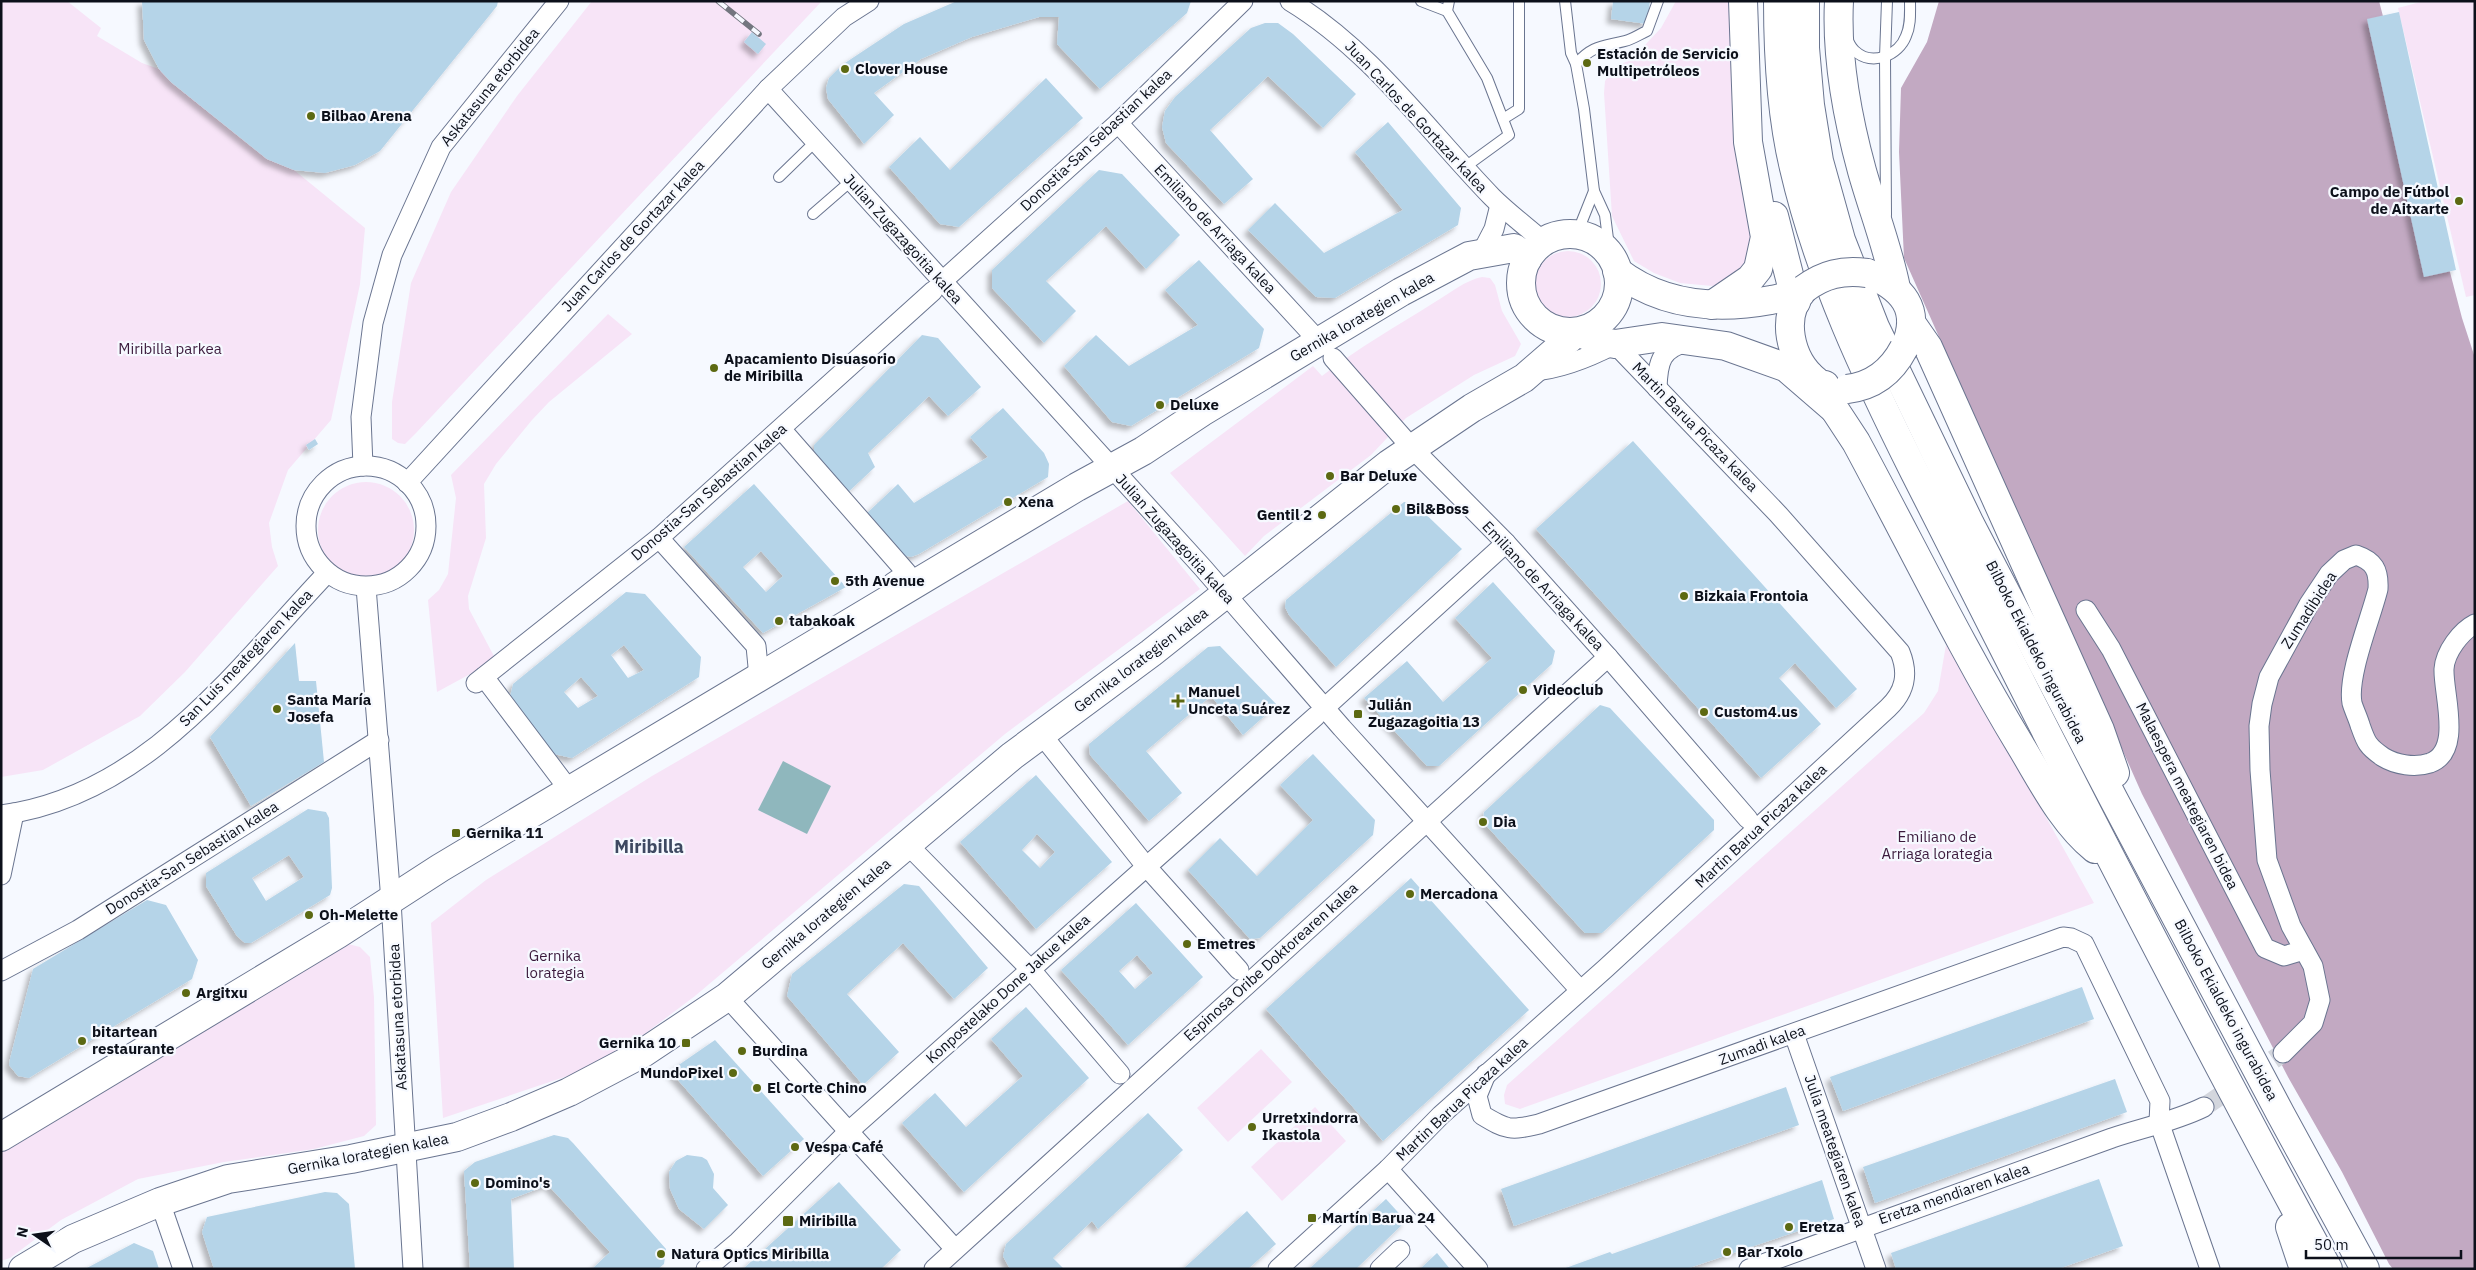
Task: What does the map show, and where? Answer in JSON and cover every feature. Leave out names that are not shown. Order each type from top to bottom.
[{"type":"main road","points":[[1712,306],[1750,279],[1758,269],[1763,255],[1765,237],[1748,142],[1743,1]]},
{"type":"main road","name":"Bilboko Ekialdeko ingurabidea","points":[[1778,1],[1778,49],[1784,109],[1793,166],[1819,258],[1850,337],[1888,418],[2114,866],[2328,1269]]},
{"type":"main road","name":"Bilboko Ekialdeko ingurabidea","points":[[1805,1],[1805,48],[1810,105],[1819,161],[1841,240],[1875,327],[1970,524],[2280,1113],[2366,1269]]},
{"type":"main road","points":[[1578,332],[1598,341],[1615,344],[1662,337],[1726,346],[1821,386],[1860,388],[1880,378],[1898,360],[1908,336],[1903,298],[1896,288],[1861,169],[1845,97],[1838,13]]},
{"type":"main road","points":[[1747,105],[1798,294],[1790,330],[1796,357],[1821,386],[1856,442],[2003,717],[2053,800],[2084,841],[2114,866]]},
{"type":"main road","points":[[1614,263],[1619,288],[1615,304],[1605,318],[1592,328],[1578,332],[1560,332],[1546,326],[1533,317],[1525,304],[1521,288],[1522,273],[1529,249],[1555,236],[1581,235],[1602,246],[1631,282],[1656,294],[1677,301],[1712,306],[1741,305],[1774,300],[1798,294],[1817,279],[1832,273],[1848,271],[1867,273],[1896,288]]},
{"type":"main road","name":"Gernika lorategien kalea","points":[[1111,469],[1401,292],[1469,256],[1529,249]]},
{"type":"main road","name":"Gernika lorategien kalea","points":[[23,1269],[73,1239],[160,1202],[228,1179],[406,1149],[456,1137],[512,1117],[569,1092],[644,1053],[727,997],[1012,756],[1151,654],[1411,447],[1524,378],[1578,332]]},
{"type":"main road","points":[[1908,336],[1928,346],[2100,730],[2142,852]]},
{"type":"main road","points":[[1,1137],[391,901],[440,868],[1111,469]]},
{"type":"main road","points":[[2269,1159],[2304,1269]]},
{"type":"street","name":"Askatasuna etorbidea","points":[[363,466],[361,417],[372,331],[392,255],[441,147],[559,1]]},
{"type":"street","name":"Juan Carlos de Gortazar kalea","points":[[408,483],[768,89],[844,18],[870,1]]},
{"type":"street","name":"Donostia-San Sebastian kalea","points":[[947,277],[1118,123],[1243,1]]},
{"type":"street","name":"Juan Carlos de Gortazar kalea","points":[[1290,1],[1310,13],[1345,41],[1387,83],[1465,167],[1496,204],[1529,249]]},
{"type":"street","name":"Julian Zugazagoitia kalea","points":[[768,89],[1226,594],[1342,728],[1580,990]]},
{"type":"street","name":"Emiliano de Arriaga kalea","points":[[1118,123],[1313,335]]},
{"type":"street","points":[[1481,254],[1494,229],[1496,204]]},
{"type":"street","name":"Juan Carlos de Gortazar kalea","points":[[1496,204],[1509,228],[1529,249]]},
{"type":"street","name":"Donostia-San Sebastian kalea","points":[[570,790],[480,680],[659,538],[933,290]]},
{"type":"street","points":[[1657,388],[1658,371],[1664,354],[1676,345],[1691,340]]},
{"type":"street","name":"Gernika lorategien kalea","points":[[1532,371],[1548,370],[1585,358],[1615,344]]},
{"type":"street","name":"Martin Barua Picaza kalea","points":[[1278,1269],[1388,1168],[1486,1073],[1580,990],[1895,702],[1906,679],[1905,664],[1900,652],[1778,514],[1615,344]]},
{"type":"street","name":"Emiliano de Arriaga kalea","points":[[1333,358],[1411,447],[1506,543],[1608,657],[1748,819]]},
{"type":"street","points":[[781,429],[907,573],[892,583],[899,594]]},
{"type":"street","points":[[363,466],[380,468],[394,473],[408,483],[420,499],[426,518],[425,539],[418,558],[404,573],[386,583],[366,587],[339,580],[327,573],[314,557],[307,538],[309,511],[313,498],[326,482],[343,471],[363,466]]},
{"type":"street","points":[[659,538],[756,646],[759,677]]},
{"type":"street","points":[[1331,702],[1506,543]]},
{"type":"street","name":"Zumadibidea","points":[[2283,1053],[2313,1023],[2320,1000],[2313,966],[2291,926],[2267,860],[2262,813],[2259,726],[2269,677],[2281,652],[2329,574],[2344,560],[2356,555],[2368,559],[2376,569],[2379,578],[2378,589],[2354,676],[2352,702],[2368,747],[2389,761],[2415,767],[2432,762],[2443,752],[2450,736],[2444,667],[2453,645],[2466,628],[2475,624]]},
{"type":"street","name":"San Luis meategiaren kalea","points":[[8,814],[61,801],[101,783],[131,766],[158,746],[196,713],[327,573]]},
{"type":"street","name":"Askatasuna etorbidea","points":[[366,587],[391,901],[413,1269]]},
{"type":"street","name":"Malaespera meategiaren bidea","points":[[2086,610],[2111,649],[2265,948],[2284,956],[2304,950]]},
{"type":"street","name":"Espinosa Oribe Doktorearen kalea","points":[[934,1269],[1608,657]]},
{"type":"street","name":"Konpostelako Done Jakue kalea","points":[[706,1269],[738,1242],[849,1131],[1031,970],[1145,865],[1316,716]]},
{"type":"street","points":[[1042,734],[1145,865],[1239,970]]},
{"type":"street","name":"Donostia-San Sebastian kalea","points":[[1,971],[78,930],[379,740]]},
{"type":"street","points":[[1,875],[8,814]]},
{"type":"street","points":[[908,845],[1031,970],[1120,1074]]},
{"type":"street","name":"Zumadi kalea","points":[[1482,1114],[1494,1130],[1515,1130],[1539,1124],[2063,937],[2071,938],[2084,944],[2160,1100],[2159,1122]]},
{"type":"street","points":[[727,997],[955,1249]]},
{"type":"street","name":"Julia meategiaren kalea","points":[[1794,1034],[1876,1269]]},
{"type":"street","points":[[1441,1115],[1469,1111],[1482,1114],[1477,1096],[1486,1073]]},
{"type":"street","points":[[2204,1108],[2187,1116],[2159,1122],[2210,1269]]},
{"type":"street","name":"Eretza mendiaren kalea","points":[[1749,1269],[2159,1122]]},
{"type":"street","points":[[1388,1168],[1478,1269]]},
{"type":"street","points":[[160,1202],[183,1269]]},
{"type":"street","points":[[1380,1269],[1400,1250]]},
{"type":"lane","points":[[1421,1],[1448,6],[1487,78],[1509,135],[1465,167]]},
{"type":"lane","points":[[1502,119],[1519,110],[1519,1]]},
{"type":"lane","points":[[1565,1],[1571,53],[1576,64],[1594,192],[1604,215],[1614,263]]},
{"type":"lane","points":[[1576,64],[1586,52],[1599,46],[1627,40],[1647,31],[1658,1]]},
{"type":"lane","points":[[1886,251],[1885,58],[1887,1]]},
{"type":"lane","points":[[1838,13],[1855,52],[1869,57],[1885,58],[1894,54],[1907,36],[1910,24],[1910,1]]},
{"type":"lane","points":[[779,177],[815,142]]},
{"type":"lane","points":[[813,214],[851,181]]},
{"type":"lane","points":[[1581,235],[1582,221],[1594,192]]},
{"type":"green space","name":"Miribilla parkea","points":[[1,1],[67,1],[101,28],[97,36],[142,63],[159,69],[171,82],[267,159],[294,170],[365,228],[360,284],[331,420],[288,470],[269,523],[272,547],[278,566],[185,672],[140,716],[43,770],[1,777]]},
{"type":"green space","points":[[592,1],[822,1],[416,433],[405,444],[398,443],[392,439],[392,402],[411,283],[451,192],[517,96]]},
{"type":"green space","points":[[1676,1],[1730,1],[1754,221],[1752,261],[1733,280],[1712,286],[1680,283],[1654,273],[1634,261],[1612,216],[1604,93],[1605,81],[1616,66],[1631,60],[1661,28]]},
{"type":"green space","name":"Campo de Fútbol de Aitxarte","points":[[2424,1],[2475,1],[2475,295],[2466,297],[2398,8]]},
{"type":"green space","points":[[1568,251],[1580,254],[1591,261],[1598,272],[1601,284],[1598,296],[1591,307],[1580,314],[1568,317],[1556,314],[1545,307],[1538,296],[1535,284],[1538,272],[1545,261],[1556,254]]},
{"type":"green space","points":[[1482,277],[1490,278],[1495,285],[1502,311],[1521,344],[1515,356],[1474,375],[1406,418],[1371,455],[1264,536],[1245,556],[1170,473],[1313,366],[1322,376],[1458,287]]},
{"type":"green space","points":[[608,314],[632,334],[549,402],[496,464],[484,484],[486,538],[468,596],[469,609],[496,660],[437,692],[428,600],[439,590],[448,574],[456,498],[451,475]]},
{"type":"green space","points":[[366,482],[384,486],[400,496],[410,512],[414,530],[410,548],[400,564],[384,574],[366,578],[348,574],[332,564],[322,548],[318,530],[322,512],[332,496],[348,486]]},
{"type":"green space","name":"Gernika lorategia","points":[[1128,501],[1200,589],[1005,734],[695,996],[606,1063],[443,1118],[431,923],[486,880],[652,776]]},
{"type":"green space","name":"Emiliano de Arriaga lorategia","points":[[1946,645],[2014,760],[2094,903],[1520,1109],[1505,1104],[1504,1095],[1507,1085],[1924,713],[1938,691]]},
{"type":"green space","points":[[344,943],[360,947],[370,957],[374,997],[376,1125],[364,1136],[314,1149],[224,1162],[138,1179],[61,1220],[10,1258],[1,1261],[1,1152]]},
{"type":"green space","points":[[1261,1049],[1292,1082],[1228,1142],[1197,1108]]},
{"type":"green space","points":[[1315,1107],[1346,1141],[1282,1201],[1251,1167]]},
{"type":"shaded area","points":[[1939,1],[2379,1],[2462,318],[2475,358],[2475,1269],[2393,1269],[2389,1264],[2342,1172],[2288,1077],[2142,794],[1904,258],[1899,152],[1901,88],[1927,42]]},
{"type":"water","points":[[783,761],[831,786],[807,834],[758,810]]},
{"type":"building","name":"Bilbao Arena","points":[[142,1],[498,1],[497,6],[380,151],[355,165],[325,173],[294,170],[267,159],[171,82],[159,69],[144,40]]},
{"type":"building","points":[[957,1],[1191,1],[1187,13],[1100,89],[1057,44],[1059,17],[1039,17],[972,37],[921,59],[874,93],[894,115],[864,144],[828,99],[826,88],[829,78],[842,65],[904,24]]},
{"type":"building","points":[[1613,1],[1650,1],[1647,24],[1611,19]]},
{"type":"building","points":[[2399,12],[2456,270],[2424,277],[2367,19]]},
{"type":"building","points":[[1265,23],[1278,23],[1293,34],[1356,94],[1323,128],[1268,76],[1210,130],[1253,179],[1224,204],[1166,143],[1162,127],[1165,111],[1175,97],[1251,28]]},
{"type":"building","points":[[752,32],[766,44],[758,54],[744,42]]},
{"type":"building","points":[[1046,78],[1083,118],[959,227],[940,224],[889,167],[920,137],[950,170]]},
{"type":"building","points":[[1388,122],[1461,208],[1458,225],[1335,298],[1316,297],[1248,230],[1275,203],[1324,253],[1403,210],[1355,152]]},
{"type":"building","points":[[1099,170],[1122,174],[1180,235],[1146,269],[1106,226],[1046,281],[1076,311],[1044,343],[992,288],[992,270]]},
{"type":"building","points":[[1199,260],[1264,329],[1259,348],[1131,426],[1112,422],[1064,366],[1096,335],[1129,366],[1198,325],[1165,290]]},
{"type":"building","points":[[922,335],[938,338],[981,387],[948,416],[929,396],[868,453],[875,467],[844,496],[814,453],[814,445]]},
{"type":"building","points":[[1003,408],[1044,453],[1049,464],[1048,477],[919,554],[911,557],[902,555],[865,515],[898,484],[914,503],[988,457],[970,437]]},
{"type":"building","points":[[315,439],[318,444],[309,450],[306,445]]},
{"type":"building","name":"Bizkaia Frontoia","points":[[1633,441],[1857,689],[1836,708],[1795,663],[1779,678],[1821,724],[1761,778],[1536,529]]},
{"type":"building","points":[[754,484],[846,587],[763,633],[684,547]],"holes":[[[761,551],[783,576],[766,592],[743,567]]]},
{"type":"building","points":[[1404,502],[1413,502],[1462,549],[1336,667],[1289,615],[1285,607],[1286,600]]},
{"type":"building","points":[[1493,582],[1555,651],[1552,664],[1439,766],[1427,766],[1364,698],[1407,661],[1443,702],[1492,658],[1455,618]]},
{"type":"building","points":[[626,592],[645,594],[701,657],[699,677],[572,758],[549,753],[509,701],[513,684]],"holes":[[[624,645],[644,670],[628,678],[611,655]],[[581,677],[598,696],[578,708],[564,692]]]},
{"type":"building","name":"Santa María Josefa","points":[[295,643],[299,681],[316,681],[324,762],[251,806],[210,737]]},
{"type":"building","points":[[1220,646],[1277,705],[1243,735],[1211,696],[1146,751],[1182,793],[1149,821],[1090,755],[1089,744],[1208,647]]},
{"type":"building","points":[[1600,705],[1610,708],[1714,820],[1714,830],[1602,933],[1585,933],[1483,822],[1484,812]]},
{"type":"building","points":[[1313,754],[1375,820],[1373,835],[1260,938],[1250,939],[1188,870],[1220,838],[1257,876],[1313,820],[1280,785]]},
{"type":"building","points":[[1036,775],[1112,862],[1036,929],[960,842]],"holes":[[[1037,834],[1055,852],[1040,868],[1022,850]]]},
{"type":"building","points":[[308,809],[326,812],[329,818],[332,888],[330,895],[251,943],[245,943],[237,936],[206,886],[206,873]],"holes":[[[289,855],[304,877],[266,901],[252,878]]]},
{"type":"building","points":[[1411,878],[1529,1010],[1383,1141],[1266,1009]]},
{"type":"building","points":[[904,884],[919,886],[988,968],[954,999],[903,943],[847,994],[899,1052],[863,1085],[787,996],[792,974]]},
{"type":"building","points":[[147,900],[166,905],[198,960],[192,979],[29,1078],[18,1076],[9,1065],[33,969]]},
{"type":"building","points":[[1136,903],[1203,977],[1128,1045],[1061,970]],"holes":[[[1137,955],[1153,973],[1135,989],[1119,971]]]},
{"type":"building","points":[[2082,987],[2094,1019],[1843,1111],[1830,1077]]},
{"type":"building","points":[[1026,1007],[1089,1078],[964,1192],[902,1123],[935,1093],[966,1127],[1023,1076],[991,1039]]},
{"type":"building","points":[[715,1040],[804,1139],[763,1176],[670,1071]]},
{"type":"building","points":[[2115,1079],[2127,1112],[1875,1203],[1863,1167]]},
{"type":"building","points":[[1786,1087],[1799,1125],[1514,1226],[1501,1189]]},
{"type":"building","points":[[1148,1113],[1183,1150],[1098,1229],[1092,1221],[1053,1258],[1064,1269],[1010,1269],[1003,1256],[1006,1244]]},
{"type":"building","points":[[554,1135],[568,1138],[573,1143],[666,1249],[664,1264],[658,1269],[592,1269],[610,1252],[548,1185],[511,1199],[514,1269],[470,1269],[464,1171],[475,1162]]},
{"type":"building","points":[[687,1155],[702,1157],[707,1160],[714,1174],[713,1188],[728,1205],[704,1229],[679,1209],[670,1189],[669,1172],[676,1161]]},
{"type":"building","points":[[2099,1179],[2123,1246],[2058,1269],[1896,1269],[1891,1253]]},
{"type":"building","points":[[1822,1180],[1834,1219],[1686,1269],[1563,1269],[1610,1252],[1612,1254]]},
{"type":"building","points":[[839,1182],[901,1250],[881,1269],[743,1269]]},
{"type":"building","points":[[325,1192],[337,1193],[349,1204],[355,1269],[214,1269],[202,1232],[207,1217]]},
{"type":"building","points":[[1386,1199],[1406,1221],[1356,1269],[1309,1269]]},
{"type":"building","points":[[1247,1211],[1276,1244],[1248,1269],[1183,1269]]},
{"type":"building","points":[[134,1243],[153,1251],[159,1269],[85,1269]]},
{"type":"building","points":[[1437,1253],[1450,1269],[1420,1269]]},
{"type":"tunnel","points":[[2204,1107],[2283,1053]]},
{"type":"railway","points":[[718,1],[759,34]]},
{"type":"place","name":"Estación de Servicio Multipetróleos","points":[[1587,63]]},
{"type":"place","name":"Clover House","points":[[845,69]]},
{"type":"place","name":"Bilbao Arena","points":[[311,116]]},
{"type":"place","name":"Campo de Fútbol de Aitxarte","points":[[2459,201]]},
{"type":"place","name":"Apacamiento Disuasorio de Miribilla","points":[[714,368]]},
{"type":"place","name":"Deluxe","points":[[1160,405]]},
{"type":"place","name":"Bar Deluxe","points":[[1330,476]]},
{"type":"place","name":"Xena","points":[[1008,502]]},
{"type":"place","name":"Bil&Boss","points":[[1396,509]]},
{"type":"place","name":"Gentil 2","points":[[1322,515]]},
{"type":"place","name":"5th Avenue","points":[[835,581]]},
{"type":"place","name":"Bizkaia Frontoia","points":[[1684,596]]},
{"type":"place","name":"tabakoak","points":[[779,621]]},
{"type":"place","name":"Videoclub","points":[[1523,690]]},
{"type":"place","name":"Manuel Unceta Suárez","points":[[1178,701]]},
{"type":"place","name":"Santa María Josefa","points":[[277,709]]},
{"type":"place","name":"Custom4.us","points":[[1704,712]]},
{"type":"place","name":"Julián Zugazagoitia 13","points":[[1358,714]]},
{"type":"place","name":"Dia","points":[[1483,822]]},
{"type":"place","name":"Gernika 11","points":[[456,833]]},
{"type":"place","name":"Mercadona","points":[[1410,894]]},
{"type":"place","name":"Oh-Melette","points":[[309,915]]},
{"type":"place","name":"Emetres","points":[[1187,944]]},
{"type":"place","name":"Argitxu","points":[[186,993]]},
{"type":"place","name":"bitartean restaurante","points":[[82,1041]]},
{"type":"place","name":"Gernika 10","points":[[686,1043]]},
{"type":"place","name":"Burdina","points":[[742,1051]]},
{"type":"place","name":"MundoPixel","points":[[733,1073]]},
{"type":"place","name":"El Corte Chino","points":[[757,1088]]},
{"type":"place","name":"Urretxindorra Ikastola","points":[[1252,1127]]},
{"type":"place","name":"Vespa Café","points":[[795,1147]]},
{"type":"place","name":"Domino's","points":[[475,1183]]},
{"type":"place","name":"Martín Barua 24","points":[[1312,1218]]},
{"type":"place","name":"Miribilla","points":[[788,1221]]},
{"type":"place","name":"Eretza","points":[[1789,1227]]},
{"type":"place","name":"Bar Txolo","points":[[1727,1252]]},
{"type":"place","name":"Natura Optics Miribilla","points":[[661,1254]]},
{"type":"district","name":"Miribilla","points":[[649,847]]}]
